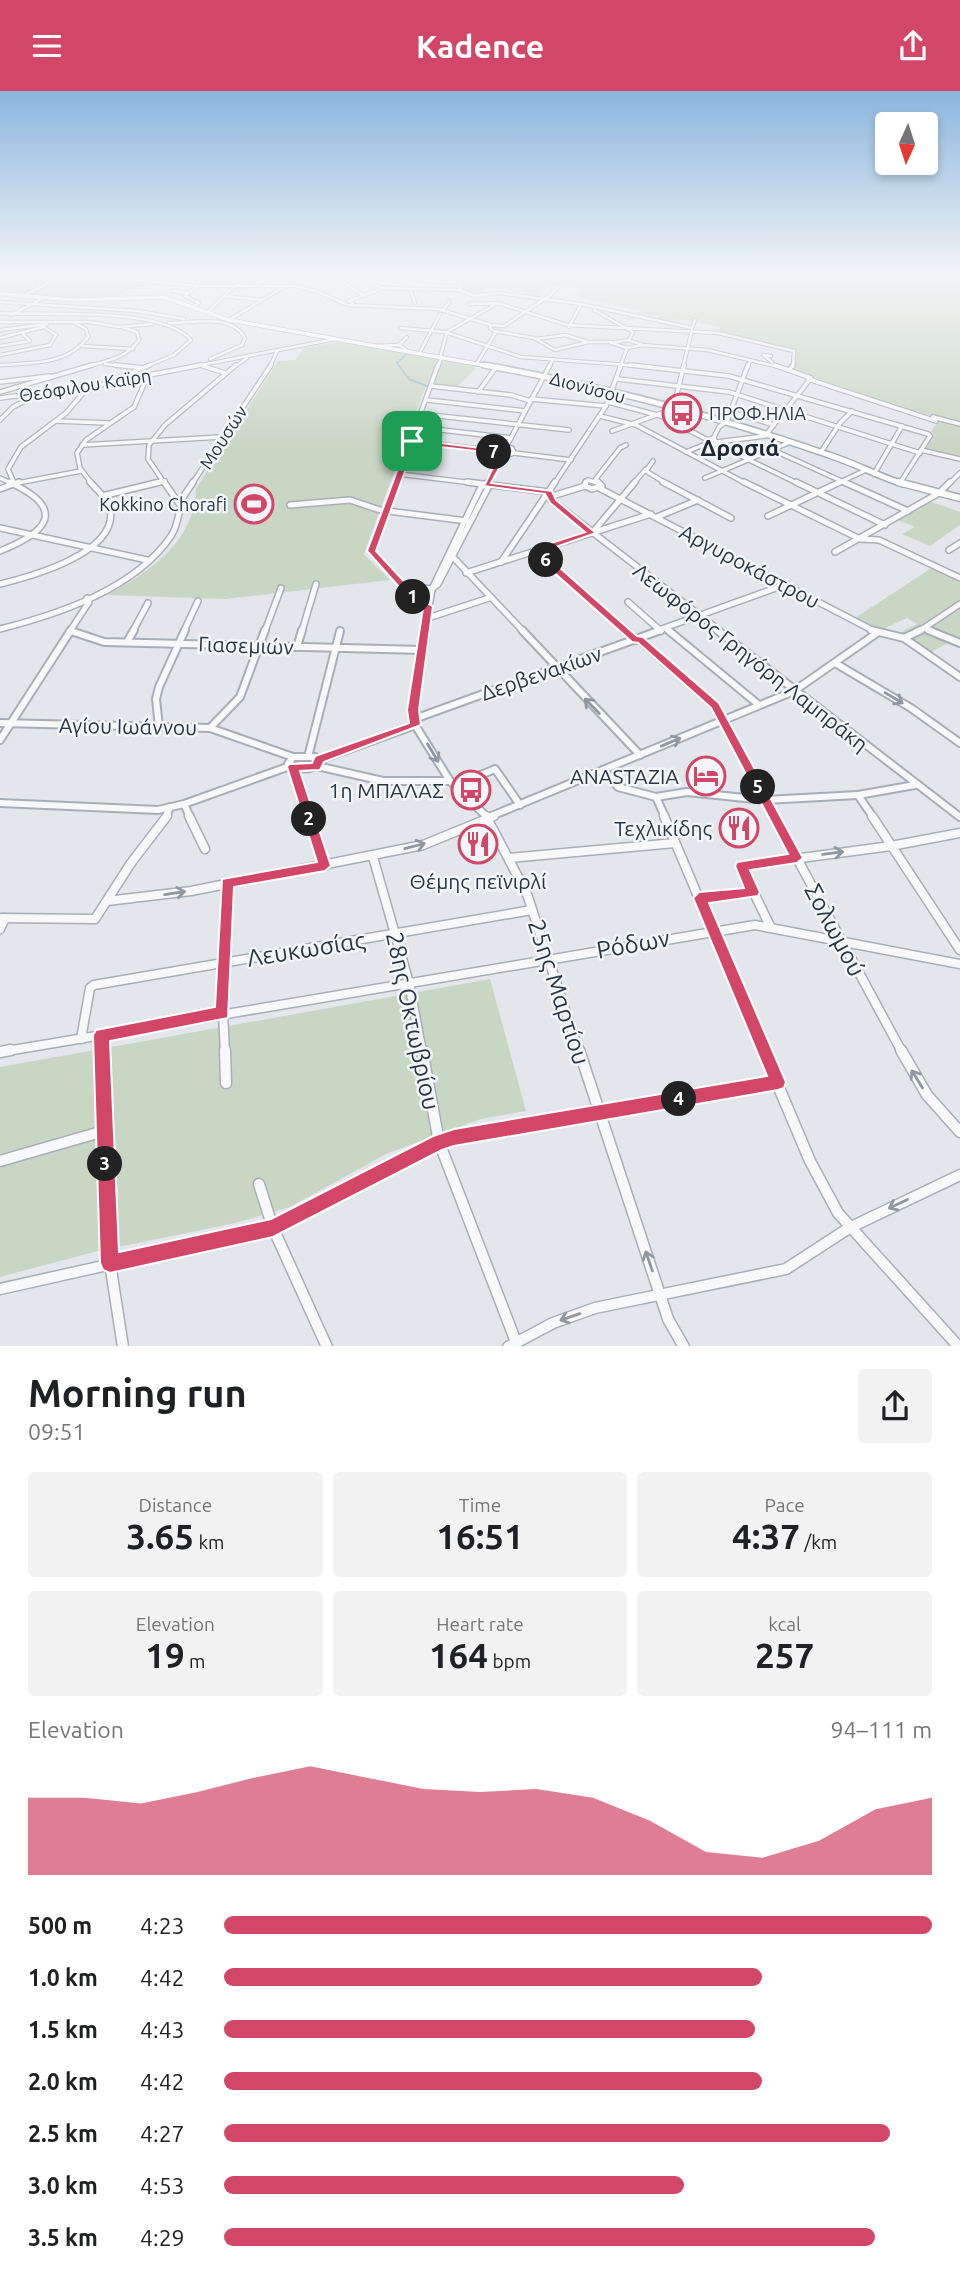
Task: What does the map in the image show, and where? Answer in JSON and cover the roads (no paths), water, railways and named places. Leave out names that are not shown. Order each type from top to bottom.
[{"type":"main road","name":"Διονύσου","points":[[292,332],[544,375],[725,422],[821,452],[900,483],[960,498]]},
{"type":"street","points":[[0,338],[29,332]]},
{"type":"street","points":[[0,355],[42,348],[54,342],[55,335],[50,332]]},
{"type":"street","points":[[82,346],[88,337],[87,332]]},
{"type":"street","points":[[0,392],[103,363],[133,349],[139,335],[134,332]]},
{"type":"street","points":[[0,551],[37,536],[47,523],[47,512],[43,505],[0,476],[8,469],[16,453],[73,407],[81,395],[95,386],[145,369],[177,354],[190,342],[186,332]]},
{"type":"street","points":[[202,364],[242,345],[245,338],[241,332]]},
{"type":"street","points":[[419,354],[431,332]]},
{"type":"street","points":[[428,606],[419,603],[371,551],[427,400],[447,332],[517,356],[683,369],[742,379],[930,435],[900,483]]},
{"type":"street","points":[[477,363],[496,332],[536,339],[565,335],[588,342]]},
{"type":"street","points":[[628,340],[633,333],[631,332]]},
{"type":"street","points":[[612,431],[673,409],[691,332]]},
{"type":"street","points":[[708,332],[794,351],[793,367],[789,370]]},
{"type":"street","points":[[0,346],[30,341],[23,334]]},
{"type":"street","points":[[399,345],[407,337]]},
{"type":"street","name":"Θεόφιλου Καϊρη","points":[[0,399],[95,386],[335,339]]},
{"type":"street","points":[[536,339],[537,342],[557,350],[588,342],[628,340],[642,345]]},
{"type":"street","points":[[612,342],[627,348],[642,345],[688,347],[746,355],[936,421]]},
{"type":"street","points":[[375,346],[399,345],[409,352]]},
{"type":"street","points":[[0,365],[58,357],[82,346],[133,349]]},
{"type":"street","points":[[501,562],[549,495],[600,416],[613,393],[627,348]]},
{"type":"street","points":[[699,348],[789,370],[960,424]]},
{"type":"street","points":[[506,447],[557,350]]},
{"type":"street","name":"Μουσών","points":[[0,629],[37,619],[87,599],[119,582],[147,561],[171,536],[181,515],[179,499],[273,362],[277,351]]},
{"type":"street","points":[[14,353],[18,364]]},
{"type":"street","points":[[179,499],[149,461],[149,448],[171,418],[217,384],[225,373],[254,355]]},
{"type":"street","points":[[770,365],[771,360],[763,355],[771,356]]},
{"type":"street","points":[[713,441],[730,412],[750,361]]},
{"type":"street","points":[[103,363],[145,369]]},
{"type":"street","points":[[195,365],[225,373]]},
{"type":"street","points":[[478,392],[497,366]]},
{"type":"street","points":[[0,381],[72,372]]},
{"type":"street","points":[[0,584],[65,564],[91,548],[107,529],[110,519],[109,505],[81,471],[77,453],[82,445],[134,407],[148,375]]},
{"type":"street","points":[[686,452],[713,441],[765,436],[809,378]]},
{"type":"street","points":[[618,379],[737,394],[890,443],[960,459]]},
{"type":"street","points":[[431,386],[512,395],[531,400],[607,404],[658,415],[885,525]]},
{"type":"street","points":[[0,420],[13,407],[42,393]]},
{"type":"street","points":[[0,399],[11,403],[13,407]]},
{"type":"street","points":[[427,400],[525,411]]},
{"type":"street","points":[[821,452],[838,426],[852,411]]},
{"type":"street","points":[[730,412],[774,425]]},
{"type":"street","points":[[421,414],[569,430]]},
{"type":"street","points":[[600,416],[632,424],[789,506],[860,539],[879,540]]},
{"type":"street","points":[[54,421],[110,423]]},
{"type":"street","points":[[874,474],[902,426]]},
{"type":"street","points":[[416,427],[511,438]]},
{"type":"street","points":[[82,445],[221,437]]},
{"type":"street","points":[[412,441],[494,451],[502,456],[514,453],[571,460]]},
{"type":"street","points":[[705,478],[788,443]]},
{"type":"street","points":[[595,480],[626,445]]},
{"type":"street","points":[[494,451],[506,447],[514,449],[514,453]]},
{"type":"street","points":[[773,450],[908,511]]},
{"type":"street","points":[[415,722],[432,589],[438,584],[450,554],[488,488],[486,485],[502,456]]},
{"type":"street","points":[[592,533],[653,461]]},
{"type":"street","points":[[647,467],[646,471],[650,475],[731,517]]},
{"type":"street","points":[[8,469],[14,484]]},
{"type":"street","points":[[768,516],[866,470]]},
{"type":"street","points":[[0,489],[81,471]]},
{"type":"street","points":[[835,552],[939,493],[960,473]]},
{"type":"street","points":[[399,474],[549,495],[585,486],[586,481],[595,480],[602,484],[599,488]]},
{"type":"street","points":[[102,496],[165,481]]},
{"type":"street","name":"Αργυροκάστρου","points":[[585,486],[599,488],[621,498],[877,633],[904,638]]},
{"type":"street","name":"Λεωφόρος Γρηγόρη Λαμπράκη","points":[[549,495],[592,533],[960,817]]},
{"type":"street","points":[[290,505],[337,499],[386,511],[467,521]]},
{"type":"street","points":[[466,573],[698,500]]},
{"type":"street","points":[[0,528],[147,561]]},
{"type":"street","points":[[871,533],[879,540],[960,578]]},
{"type":"street","points":[[949,550],[960,543]]},
{"type":"street","name":"Σολωμού","points":[[536,551],[715,706],[914,1075],[927,1095],[960,1132]]},
{"type":"street","points":[[450,554],[640,755]]},
{"type":"street","points":[[297,647],[316,584]]},
{"type":"street","name":"Δερβενακίων","points":[[318,763],[555,667],[787,585]]},
{"type":"street","points":[[403,586],[432,589]]},
{"type":"street","points":[[209,728],[240,697],[281,588]]},
{"type":"street","points":[[428,618],[489,598]]},
{"type":"street","points":[[0,740],[89,602],[87,599]]},
{"type":"street","points":[[159,727],[156,699],[159,687],[198,601]]},
{"type":"street","points":[[628,602],[759,705]]},
{"type":"street","points":[[127,642],[148,603]]},
{"type":"street","points":[[960,604],[904,638],[960,677]]},
{"type":"street","points":[[952,610],[960,615]]},
{"type":"street","points":[[924,628],[960,643]]},
{"type":"street","name":"Γιασεμιών","points":[[71,631],[100,642],[423,650]]},
{"type":"street","points":[[308,757],[340,631]]},
{"type":"street","points":[[107,901],[156,896],[373,857],[423,845],[794,691],[877,633]]},
{"type":"street","points":[[835,663],[911,708],[960,743]]},
{"type":"street","name":"25ης Μαρτίου","points":[[415,722],[452,783],[488,818],[532,910],[671,1327],[684,1346]]},
{"type":"street","name":"Αγίου Ιωάννου","points":[[0,723],[209,728],[293,757],[308,757],[318,763]]},
{"type":"street","points":[[293,757],[289,762],[325,866]]},
{"type":"street","points":[[0,803],[158,810],[184,804],[291,767],[318,763],[340,773],[389,783],[452,783],[495,769],[520,804]]},
{"type":"street","points":[[603,771],[626,791],[656,797],[687,792],[765,800],[858,795],[916,785]]},
{"type":"street","points":[[858,795],[960,950]]},
{"type":"street","points":[[656,797],[810,1161],[838,1213],[959,1346]]},
{"type":"street","points":[[184,804],[205,849]]},
{"type":"street","points":[[0,929],[3,918],[92,920],[97,917],[131,863],[168,815],[170,807]]},
{"type":"street","points":[[769,926],[741,866],[891,846],[960,833]]},
{"type":"street","points":[[509,858],[675,843]]},
{"type":"street","name":"28ης Οκτωβρίου","points":[[373,857],[409,983],[439,1142],[512,1344]]},
{"type":"street","points":[[226,1083],[223,962],[227,883]]},
{"type":"street","points":[[699,898],[753,892]]},
{"type":"street","name":"Λευκωσίας","points":[[81,1039],[90,988],[94,985],[532,910]]},
{"type":"street","name":"Ρόδων","points":[[0,1052],[755,925],[960,964]]},
{"type":"street","points":[[101,1035],[110,1263],[123,1346]]},
{"type":"street","points":[[0,1289],[273,1228],[439,1142],[778,1082]]},
{"type":"street","points":[[0,1161],[104,1131]]},
{"type":"street","points":[[512,1344],[574,1315],[660,1293],[761,1276],[786,1269],[849,1228],[960,1175]]},
{"type":"street","points":[[259,1184],[273,1228],[327,1346]]},
{"type":"waterway","points":[[407,354],[397,363],[409,379],[429,387]]},
{"type":"place","name":"ΠΡΟΦ.ΗΛΙΑ","points":[[682,413]]},
{"type":"place","name":"Kokkino Chorafi","points":[[254,504]]},
{"type":"place","name":"ANASTAZIA","points":[[706,776]]},
{"type":"place","name":"1η ΜΠΑΛΑΣ","points":[[471,790]]},
{"type":"place","name":"Τεχλικίδης","points":[[739,828]]},
{"type":"place","name":"Θέμης πεϊνιρλί","points":[[478,844]]},
{"type":"district","name":"Δροσιά","points":[[740,447]]}]
